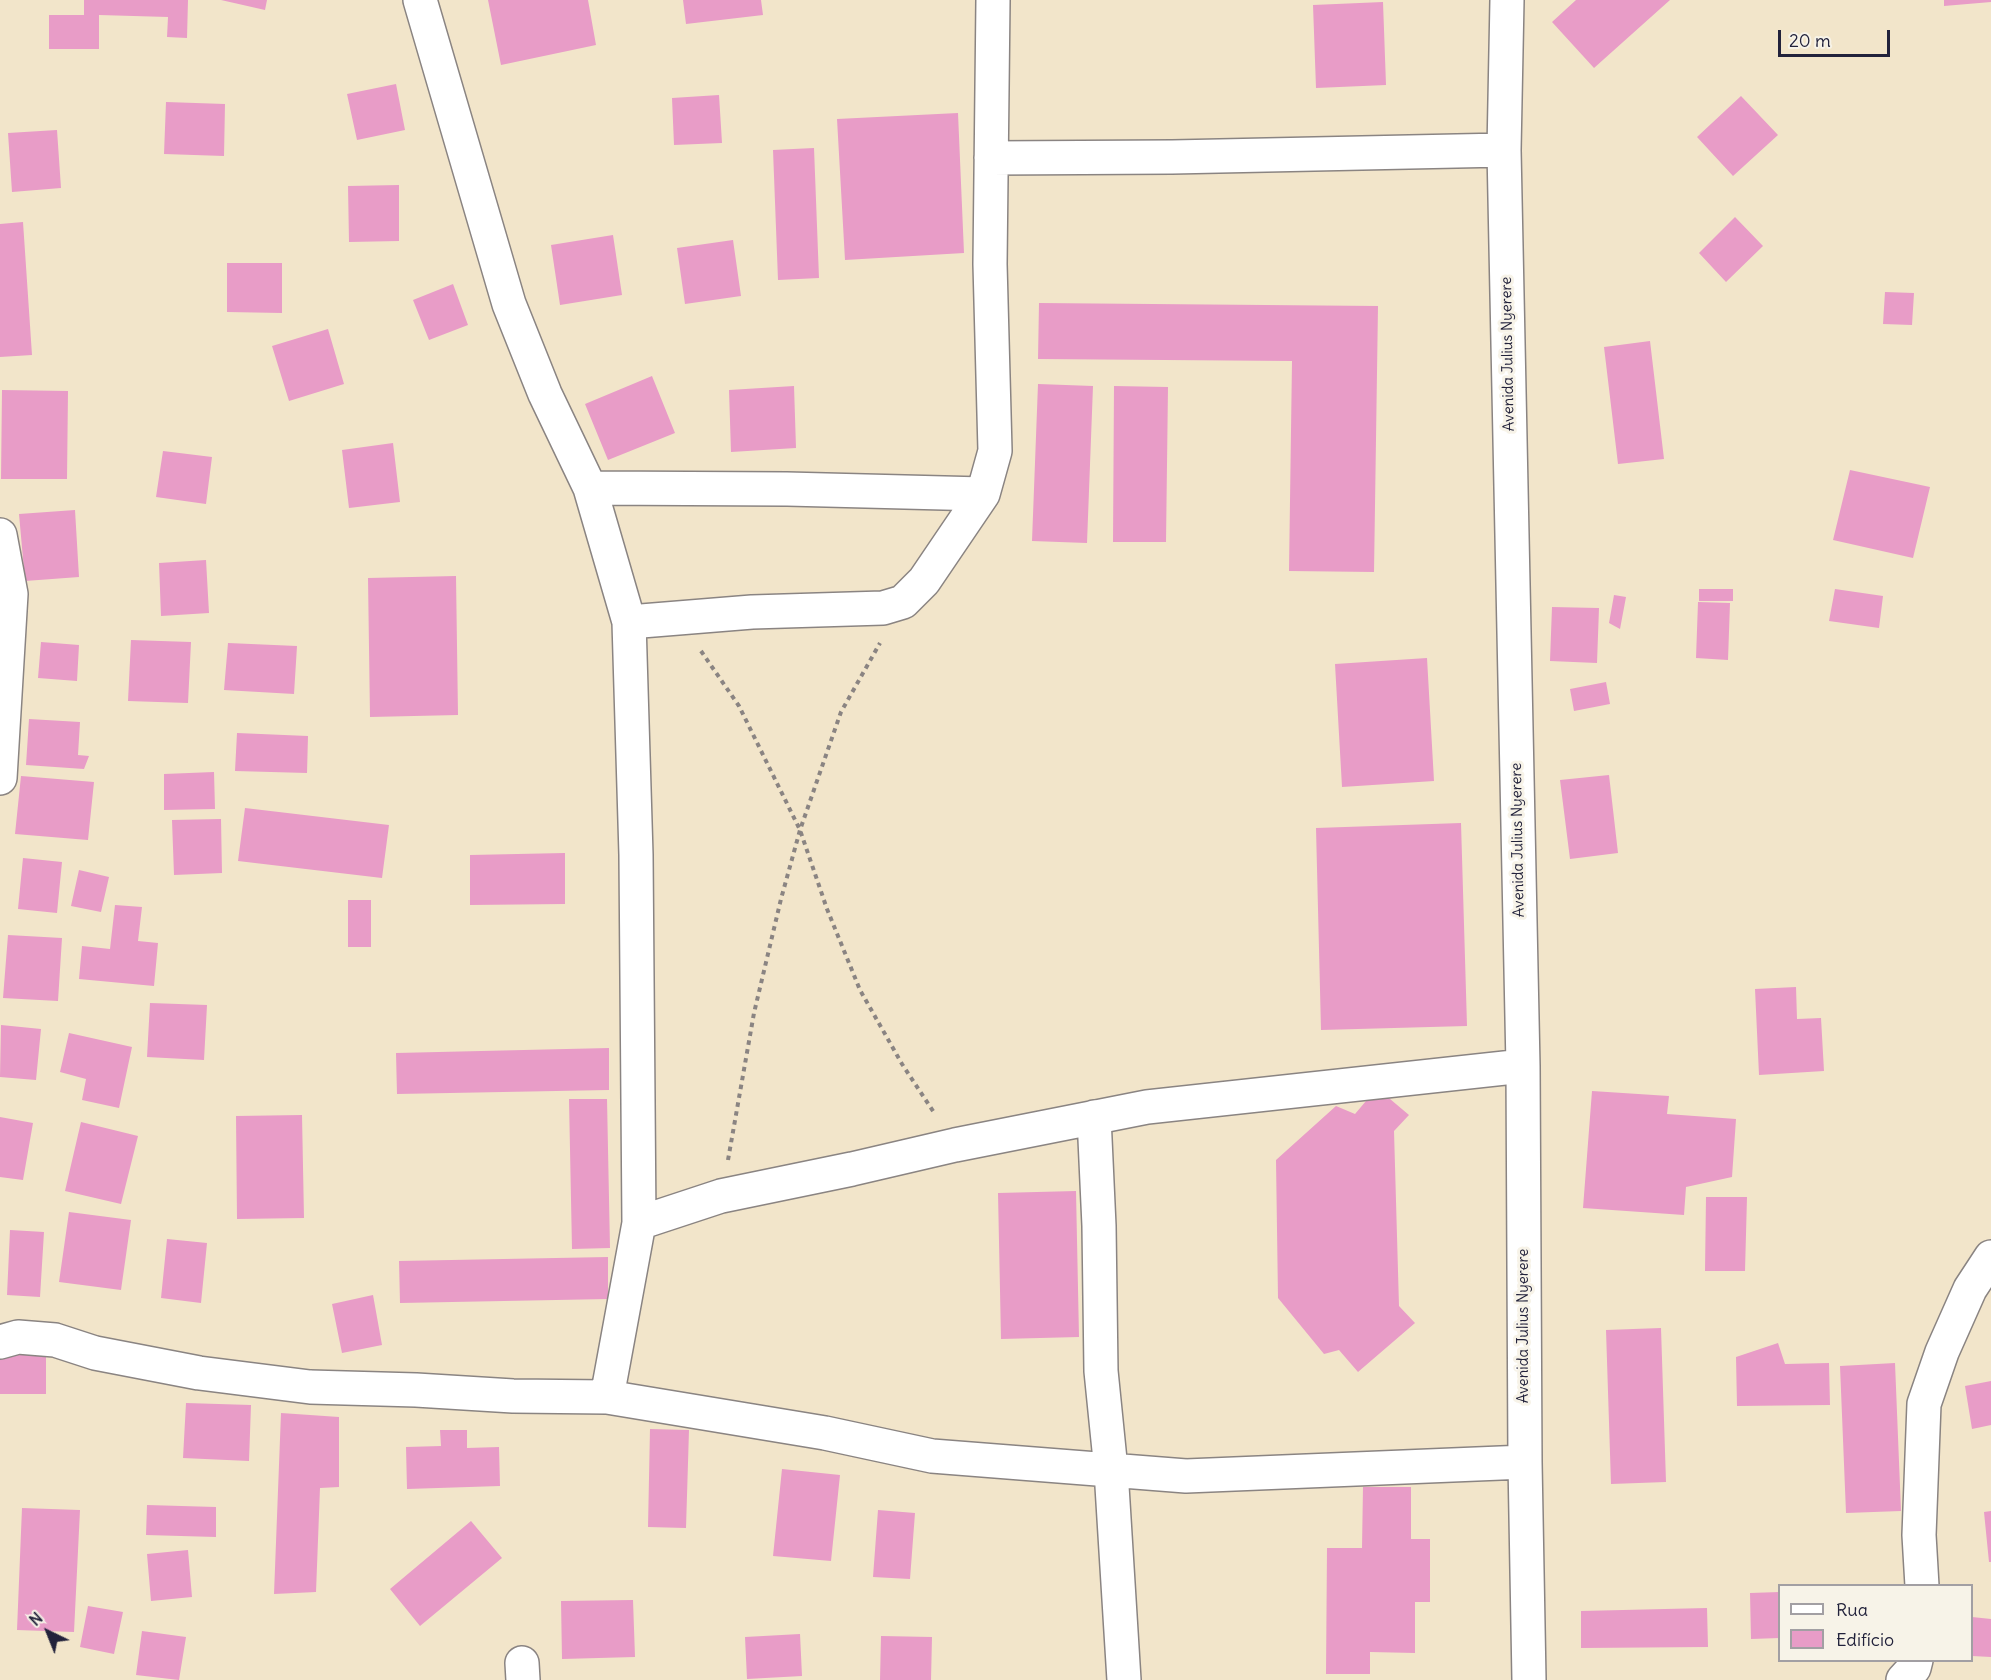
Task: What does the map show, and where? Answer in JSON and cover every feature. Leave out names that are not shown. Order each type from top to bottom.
[{"type":"street","points":[[420,0],[509,304],[545,394],[590,488],[645,621],[636,855],[639,1223],[607,1397]]},
{"type":"street","points":[[645,621],[752,612],[883,608],[903,602],[924,581],[983,494],[995,452],[990,264],[993,0]]},
{"type":"street","name":"Avenida Julius Nyerere","points":[[1507,0],[1504,150],[1523,1066],[1525,1462],[1529,1680]]},
{"type":"street","points":[[991,158],[1172,157],[1504,150]]},
{"type":"street","points":[[590,488],[787,489],[983,494]]},
{"type":"street","points":[[0,535],[11,594],[0,778]]},
{"type":"street","points":[[639,1223],[721,1196],[852,1170],[955,1145],[1147,1107],[1523,1066]]},
{"type":"street","points":[[1094,1117],[1099,1226],[1101,1371],[1111,1470],[1124,1680]]},
{"type":"street","points":[[1922,1584],[1919,1535],[1924,1404],[1942,1352],[1965,1299],[1991,1257]]},
{"type":"street","points":[[0,1342],[18,1337],[56,1340],[95,1353],[199,1373],[310,1387],[513,1396],[607,1397],[825,1433],[932,1456],[1186,1476],[1525,1462]]},
{"type":"street","points":[[1903,1680],[1914,1668],[1916,1662]]},
{"type":"path","points":[[721,1196],[754,1013],[800,831],[841,712],[903,602]]},
{"type":"path","points":[[645,621],[696,645],[739,705],[800,831],[827,909],[860,990],[902,1064],[955,1145]]},
{"type":"building","points":[[84,0],[188,0],[187,38],[167,37],[168,17],[99,15],[99,49],[49,49],[49,15],[84,15]]},
{"type":"building","points":[[221,0],[267,0],[265,10]]},
{"type":"building","points":[[488,0],[588,0],[596,45],[501,65]]},
{"type":"building","points":[[683,0],[761,0],[763,15],[686,24]]},
{"type":"building","points":[[1576,0],[1670,0],[1594,68],[1552,22]]},
{"type":"building","points":[[1944,0],[1991,0],[1991,2],[1944,6]]},
{"type":"building","points":[[1383,2],[1386,85],[1316,88],[1313,5]]},
{"type":"building","points":[[396,84],[405,130],[357,140],[347,94]]},
{"type":"building","points":[[719,95],[722,143],[674,145],[672,98]]},
{"type":"building","points":[[1741,96],[1778,135],[1733,176],[1697,137]]},
{"type":"building","points":[[166,102],[225,104],[224,156],[164,154]]},
{"type":"building","points":[[958,113],[964,253],[845,260],[837,119]]},
{"type":"building","points":[[57,130],[61,188],[12,192],[8,133]]},
{"type":"building","points":[[814,148],[819,278],[778,280],[773,150]]},
{"type":"building","points":[[399,185],[399,241],[349,242],[348,186]]},
{"type":"building","points":[[1735,217],[1763,246],[1726,282],[1699,253]]},
{"type":"building","points":[[23,222],[32,355],[0,357],[0,224]]},
{"type":"building","points":[[613,235],[622,295],[560,305],[551,245]]},
{"type":"building","points":[[733,240],[741,296],[685,304],[677,248]]},
{"type":"building","points":[[227,263],[282,263],[282,313],[227,312]]},
{"type":"building","points":[[453,284],[468,325],[429,340],[413,300]]},
{"type":"building","points":[[1885,292],[1914,293],[1912,325],[1883,324]]},
{"type":"building","points":[[1039,303],[1378,306],[1374,572],[1289,571],[1292,361],[1038,359]]},
{"type":"building","points":[[328,329],[344,384],[289,401],[272,346]]},
{"type":"building","points":[[1650,341],[1664,459],[1618,464],[1604,347]]},
{"type":"building","points":[[652,376],[675,433],[608,460],[585,404]]},
{"type":"building","points":[[1038,384],[1093,386],[1087,543],[1032,541]]},
{"type":"building","points":[[794,386],[796,448],[731,452],[729,390]]},
{"type":"building","points":[[1114,386],[1168,387],[1166,542],[1113,542]]},
{"type":"building","points":[[2,390],[68,391],[67,479],[1,479]]},
{"type":"building","points":[[393,443],[400,502],[349,508],[342,450]]},
{"type":"building","points":[[163,451],[212,457],[206,504],[156,497]]},
{"type":"building","points":[[1850,470],[1930,487],[1913,558],[1833,540]]},
{"type":"building","points":[[75,510],[79,577],[25,581],[19,514]]},
{"type":"building","points":[[206,560],[209,613],[161,616],[159,563]]},
{"type":"building","points":[[456,576],[458,715],[370,717],[368,578]]},
{"type":"building","points":[[1699,589],[1733,589],[1733,601],[1699,601]]},
{"type":"building","points":[[1835,589],[1883,596],[1879,628],[1829,621]]},
{"type":"building","points":[[1614,595],[1626,597],[1620,629],[1609,623]]},
{"type":"building","points":[[1698,602],[1730,603],[1728,660],[1696,658]]},
{"type":"building","points":[[1552,607],[1599,608],[1597,663],[1550,661]]},
{"type":"building","points":[[131,640],[191,642],[188,703],[128,701]]},
{"type":"building","points":[[41,642],[79,645],[77,681],[38,678]]},
{"type":"building","points":[[228,643],[297,646],[294,694],[224,690]]},
{"type":"building","points":[[1427,658],[1434,781],[1342,787],[1335,664]]},
{"type":"building","points":[[1606,682],[1610,704],[1574,711],[1570,689]]},
{"type":"building","points":[[29,719],[80,722],[78,755],[89,756],[84,769],[26,765]]},
{"type":"building","points":[[237,733],[308,736],[307,773],[235,771]]},
{"type":"building","points":[[214,772],[215,809],[164,810],[164,774]]},
{"type":"building","points":[[1609,775],[1618,853],[1570,859],[1560,780]]},
{"type":"building","points":[[21,776],[94,782],[88,840],[15,834]]},
{"type":"building","points":[[245,808],[389,825],[382,878],[238,861]]},
{"type":"building","points":[[221,819],[222,873],[174,875],[172,820]]},
{"type":"building","points":[[1461,823],[1467,1026],[1321,1030],[1316,828]]},
{"type":"building","points":[[565,853],[565,904],[470,905],[470,855]]},
{"type":"building","points":[[23,858],[62,862],[57,913],[18,909]]},
{"type":"building","points":[[79,870],[109,877],[101,912],[71,906]]},
{"type":"building","points":[[348,900],[371,900],[371,947],[348,947]]},
{"type":"building","points":[[115,905],[142,907],[138,941],[158,943],[154,986],[79,979],[82,946],[110,949]]},
{"type":"building","points":[[8,935],[62,938],[58,1001],[3,998]]},
{"type":"building","points":[[1796,987],[1797,1019],[1821,1018],[1824,1071],[1759,1075],[1755,989]]},
{"type":"building","points":[[150,1003],[207,1005],[204,1060],[147,1057]]},
{"type":"building","points":[[1,1025],[41,1029],[36,1080],[0,1077]]},
{"type":"building","points":[[69,1033],[132,1047],[119,1108],[82,1100],[86,1079],[60,1072]]},
{"type":"building","points":[[609,1048],[609,1090],[397,1094],[396,1053]]},
{"type":"building","points":[[1377,1088],[1409,1115],[1394,1131],[1399,1306],[1415,1323],[1358,1372],[1339,1350],[1324,1354],[1278,1298],[1276,1160],[1336,1106],[1355,1114]]},
{"type":"building","points":[[1592,1091],[1669,1096],[1667,1114],[1736,1119],[1732,1177],[1686,1187],[1684,1215],[1583,1208]]},
{"type":"building","points":[[569,1099],[607,1099],[610,1248],[572,1249]]},
{"type":"building","points":[[302,1115],[304,1218],[237,1219],[236,1116]]},
{"type":"building","points":[[0,1117],[33,1123],[23,1180],[0,1177]]},
{"type":"building","points":[[81,1122],[138,1136],[121,1204],[65,1191]]},
{"type":"building","points":[[1076,1191],[1079,1337],[1001,1339],[998,1193]]},
{"type":"building","points":[[1706,1197],[1747,1197],[1745,1271],[1705,1271]]},
{"type":"building","points":[[69,1212],[131,1220],[121,1290],[59,1282]]},
{"type":"building","points":[[10,1230],[44,1232],[40,1297],[7,1295]]},
{"type":"building","points":[[167,1239],[207,1243],[201,1303],[161,1298]]},
{"type":"building","points":[[608,1257],[608,1299],[400,1303],[399,1261]]},
{"type":"building","points":[[373,1295],[382,1345],[342,1353],[332,1304]]},
{"type":"building","points":[[1661,1328],[1666,1482],[1611,1484],[1606,1330]]},
{"type":"building","points":[[1778,1343],[1785,1364],[1829,1363],[1830,1405],[1737,1406],[1736,1357]]},
{"type":"building","points":[[46,1353],[46,1394],[0,1394],[0,1354]]},
{"type":"building","points":[[1895,1363],[1901,1511],[1846,1513],[1840,1366]]},
{"type":"building","points":[[1991,1381],[1991,1425],[1972,1429],[1965,1386]]},
{"type":"building","points":[[186,1403],[251,1405],[249,1461],[183,1458]]},
{"type":"building","points":[[281,1413],[339,1417],[339,1487],[320,1488],[316,1592],[274,1594]]},
{"type":"building","points":[[650,1429],[689,1430],[686,1528],[648,1527]]},
{"type":"building","points":[[440,1430],[467,1430],[467,1448],[499,1447],[500,1486],[407,1489],[406,1447],[441,1446]]},
{"type":"building","points":[[782,1469],[840,1475],[831,1561],[773,1556]]},
{"type":"building","points":[[1363,1487],[1411,1487],[1411,1539],[1430,1539],[1430,1602],[1415,1602],[1415,1653],[1370,1652],[1370,1674],[1326,1674],[1327,1548],[1362,1548]]},
{"type":"building","points":[[147,1505],[216,1507],[216,1537],[146,1535]]},
{"type":"building","points":[[22,1508],[80,1510],[74,1632],[17,1630]]},
{"type":"building","points":[[878,1510],[915,1513],[910,1579],[873,1577]]},
{"type":"building","points":[[1991,1511],[1991,1562],[1989,1562],[1984,1512]]},
{"type":"building","points":[[471,1521],[502,1558],[420,1626],[390,1589]]},
{"type":"building","points":[[188,1550],[192,1597],[151,1601],[147,1554]]},
{"type":"building","points":[[1778,1592],[1778,1638],[1751,1639],[1750,1593]]},
{"type":"building","points":[[633,1600],[635,1657],[562,1659],[561,1601]]},
{"type":"building","points":[[88,1606],[123,1612],[114,1654],[80,1647]]},
{"type":"building","points":[[1707,1608],[1708,1647],[1581,1648],[1581,1611]]},
{"type":"building","points":[[1973,1617],[1991,1619],[1991,1657],[1973,1656]]},
{"type":"building","points":[[142,1631],[186,1637],[179,1680],[136,1675]]},
{"type":"building","points":[[800,1634],[802,1676],[747,1679],[745,1637]]},
{"type":"building","points":[[881,1636],[932,1637],[931,1680],[880,1680]]}]
